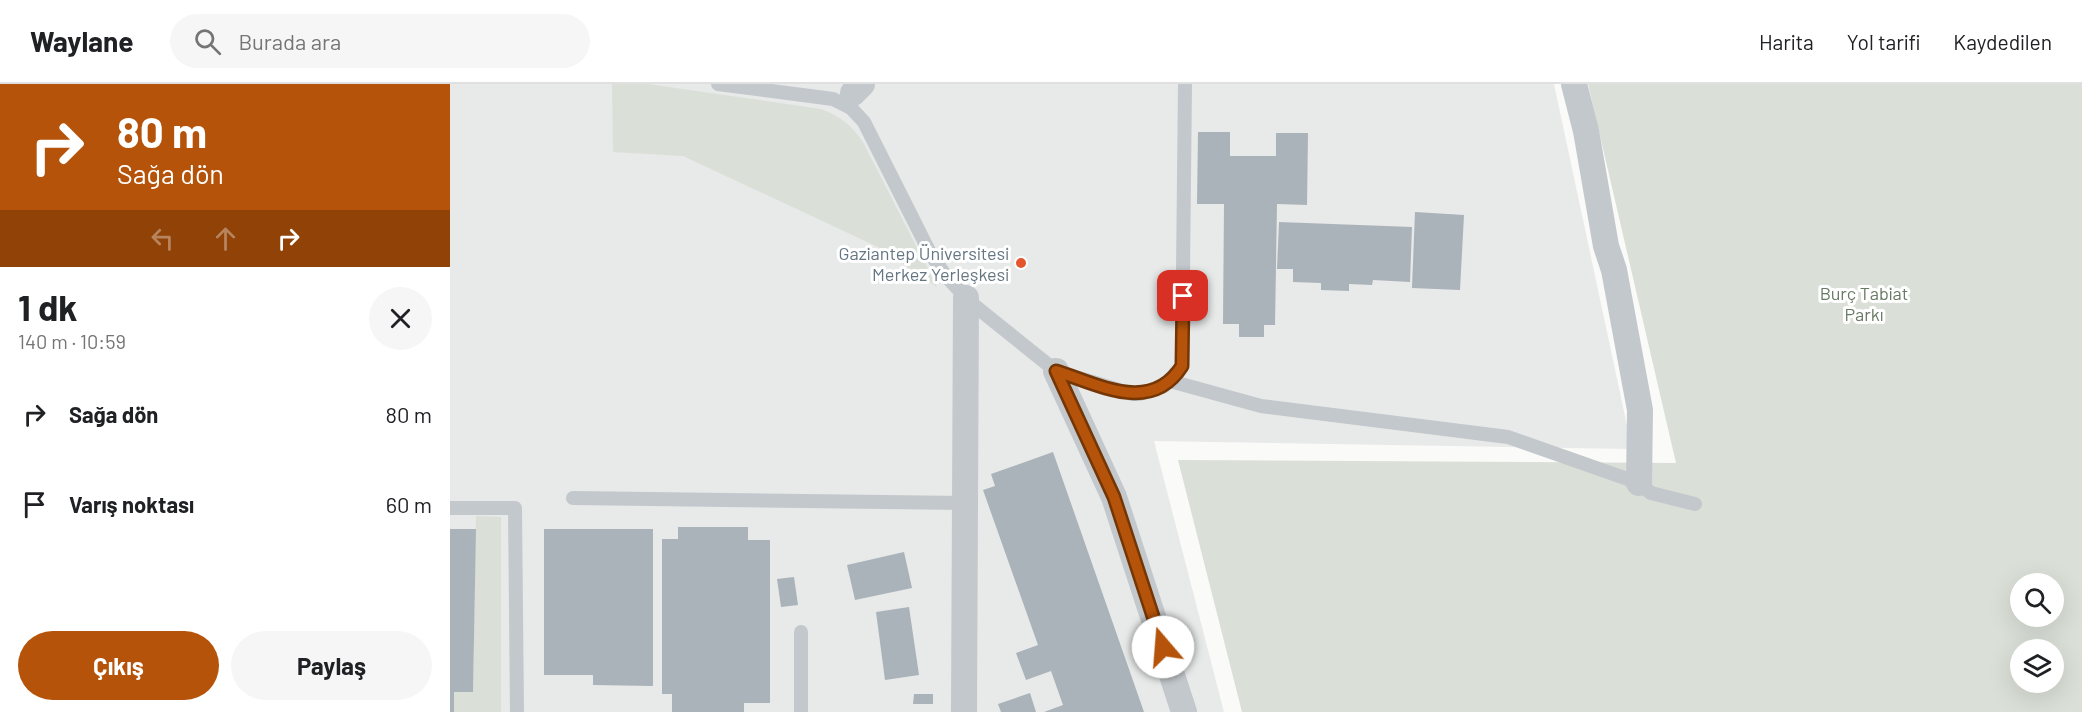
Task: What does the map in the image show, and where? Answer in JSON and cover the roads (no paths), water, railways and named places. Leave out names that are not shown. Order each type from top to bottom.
[{"type":"street","points":[[1574,84],[1586,131],[1606,246],[1614,270],[1640,410],[1639,483]]},
{"type":"street","points":[[964,712],[966,298]]},
{"type":"street","points":[[1056,371],[1114,497],[1184,712]]},
{"type":"lane","points":[[718,84],[829,98],[855,92],[864,122],[930,254],[966,298],[1056,371],[1132,394],[1151,392],[1170,381],[1182,366],[1185,84]]},
{"type":"lane","points":[[1170,381],[1261,406],[1508,437],[1639,483],[1651,493],[1695,504]]},
{"type":"lane","points":[[573,498],[965,503]]},
{"type":"lane","points":[[450,507],[515,508],[517,712]]},
{"type":"lane","points":[[801,632],[801,712]]},
{"type":"place","name":"Gaziantep Üniversitesi Merkez Yerleşkesi","points":[[1021,263]]},
{"type":"park label","name":"Burç Tabiat Parkı","points":[[1864,303]]}]
